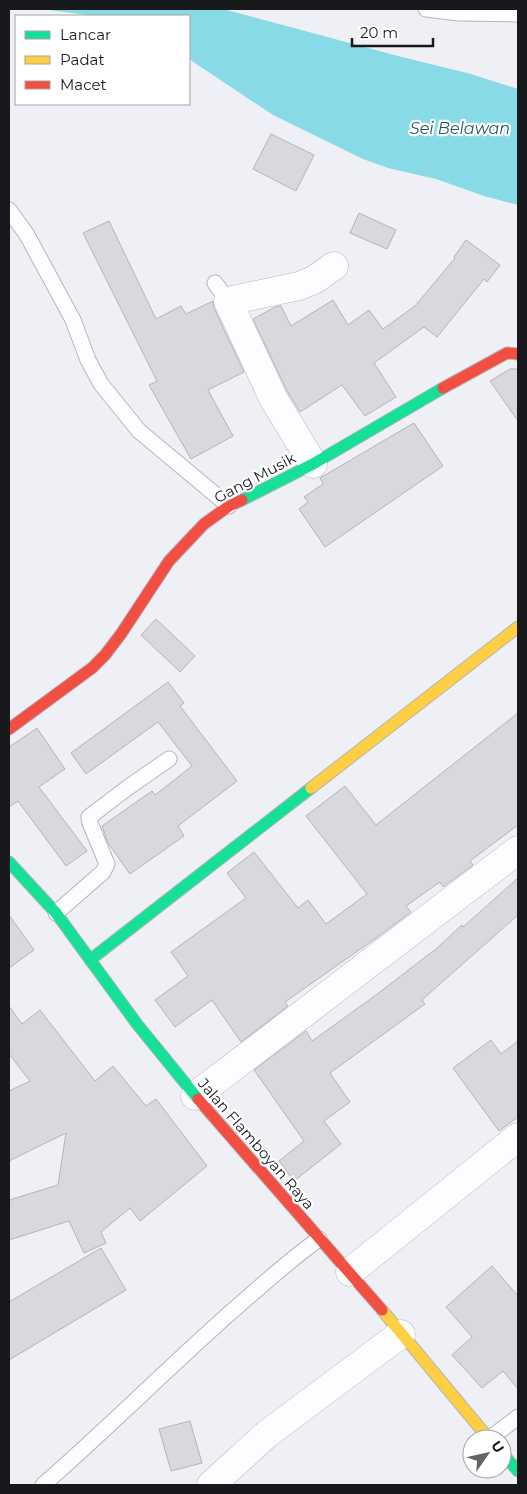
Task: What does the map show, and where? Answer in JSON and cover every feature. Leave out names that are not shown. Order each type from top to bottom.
[{"type":"street","points":[[314,464],[273,398],[222,292],[299,286],[314,280],[334,266]]},
{"type":"street","name":"Gang Musik","points":[[9,730],[92,668],[121,634],[169,561],[204,524],[230,506],[314,464],[479,367],[507,353],[518,354]]},
{"type":"street","points":[[90,960],[518,626]]},
{"type":"street","points":[[195,1096],[518,850]]},
{"type":"street","name":"Jalan Flamboyan Raya","points":[[9,862],[56,913],[137,1024],[195,1096],[350,1272],[481,1429]]},
{"type":"street","points":[[350,1272],[518,1137]]},
{"type":"street","points":[[211,1485],[267,1434],[401,1334]]},
{"type":"lane","points":[[426,9],[459,13],[518,14]]},
{"type":"lane","points":[[9,210],[27,235],[73,320],[88,360],[101,384],[139,431],[230,506]]},
{"type":"lane","points":[[56,913],[103,872],[107,864],[90,822],[90,817],[169,759]]},
{"type":"lane","points":[[43,1485],[98,1437],[168,1368],[290,1260],[319,1239]]},
{"type":"lane","points":[[502,1429],[518,1417]]},
{"type":"water","name":"Sei Belawan","points":[[41,9],[223,9],[471,74],[518,89],[518,205],[484,196],[436,179],[388,168],[363,159],[273,115],[190,60],[190,15],[87,15]]},
{"type":"building","points":[[271,134],[314,155],[296,191],[253,169]]},
{"type":"building","points":[[359,213],[396,230],[387,249],[350,233]]},
{"type":"building","points":[[109,221],[156,319],[181,306],[186,314],[213,301],[214,308],[244,372],[208,390],[233,436],[191,459],[149,385],[157,381],[83,233]]},
{"type":"building","points":[[466,240],[500,265],[487,282],[484,279],[437,337],[424,327],[374,363],[396,397],[365,416],[342,385],[300,412],[287,391],[253,319],[275,307],[281,306],[291,326],[333,300],[348,325],[369,310],[383,329],[415,306],[455,258]]},
{"type":"building","points":[[510,369],[518,369],[518,421],[490,381]]},
{"type":"building","points":[[414,423],[443,466],[325,547],[299,509],[308,502],[304,497],[323,484],[320,478]]},
{"type":"building","points":[[156,619],[195,656],[180,672],[141,635]]},
{"type":"building","points":[[168,682],[184,703],[180,706],[237,781],[178,826],[184,836],[130,874],[108,843],[102,826],[152,791],[155,795],[192,766],[158,722],[86,774],[71,753]]},
{"type":"building","points":[[518,713],[518,825],[470,861],[473,865],[443,887],[440,882],[406,906],[411,912],[285,1002],[288,1006],[241,1042],[212,1000],[175,1027],[155,1000],[188,976],[171,952],[246,898],[227,873],[254,852],[298,908],[308,900],[326,924],[367,894],[306,816],[345,786],[376,825]]},
{"type":"building","points":[[37,728],[65,769],[39,787],[87,851],[66,866],[18,801],[9,807],[9,747]]},
{"type":"building","points":[[518,878],[518,915],[422,1000],[425,1004],[330,1073],[350,1102],[324,1121],[341,1144],[294,1181],[279,1161],[304,1141],[254,1070],[306,1031],[312,1041],[376,995],[437,948],[462,925],[463,927]]},
{"type":"building","points":[[9,915],[34,950],[9,968]]},
{"type":"building","points":[[9,1006],[22,1024],[40,1010],[95,1081],[113,1066],[146,1106],[156,1099],[207,1166],[140,1221],[130,1208],[101,1232],[106,1243],[84,1253],[69,1221],[9,1240],[9,1200],[58,1185],[66,1133],[9,1161],[9,1091],[30,1081],[9,1054]]},
{"type":"building","points":[[491,1040],[501,1054],[518,1041],[518,1117],[499,1131],[453,1068]]},
{"type":"building","points":[[101,1248],[126,1290],[9,1360],[9,1302]]},
{"type":"building","points":[[492,1266],[518,1296],[518,1389],[503,1371],[482,1388],[452,1355],[472,1337],[446,1307]]},
{"type":"building","points":[[190,1421],[202,1463],[171,1471],[159,1429]]},
{"type":"traffic: fast","points":[[242,500],[313,464],[443,388]]},
{"type":"traffic: fast","points":[[90,960],[311,788]]},
{"type":"traffic: fast","points":[[9,862],[56,913],[137,1024],[198,1099]]},
{"type":"traffic: fast","points":[[512,1464],[518,1471]]},
{"type":"traffic: slow","points":[[311,788],[518,627]]},
{"type":"traffic: slow","points":[[382,1310],[481,1429]]},
{"type":"traffic: jam","points":[[443,388],[507,353],[518,354]]},
{"type":"traffic: jam","points":[[9,729],[92,668],[121,634],[169,561],[204,524],[229,506],[242,500]]},
{"type":"traffic: jam","points":[[198,1099],[382,1310]]}]
